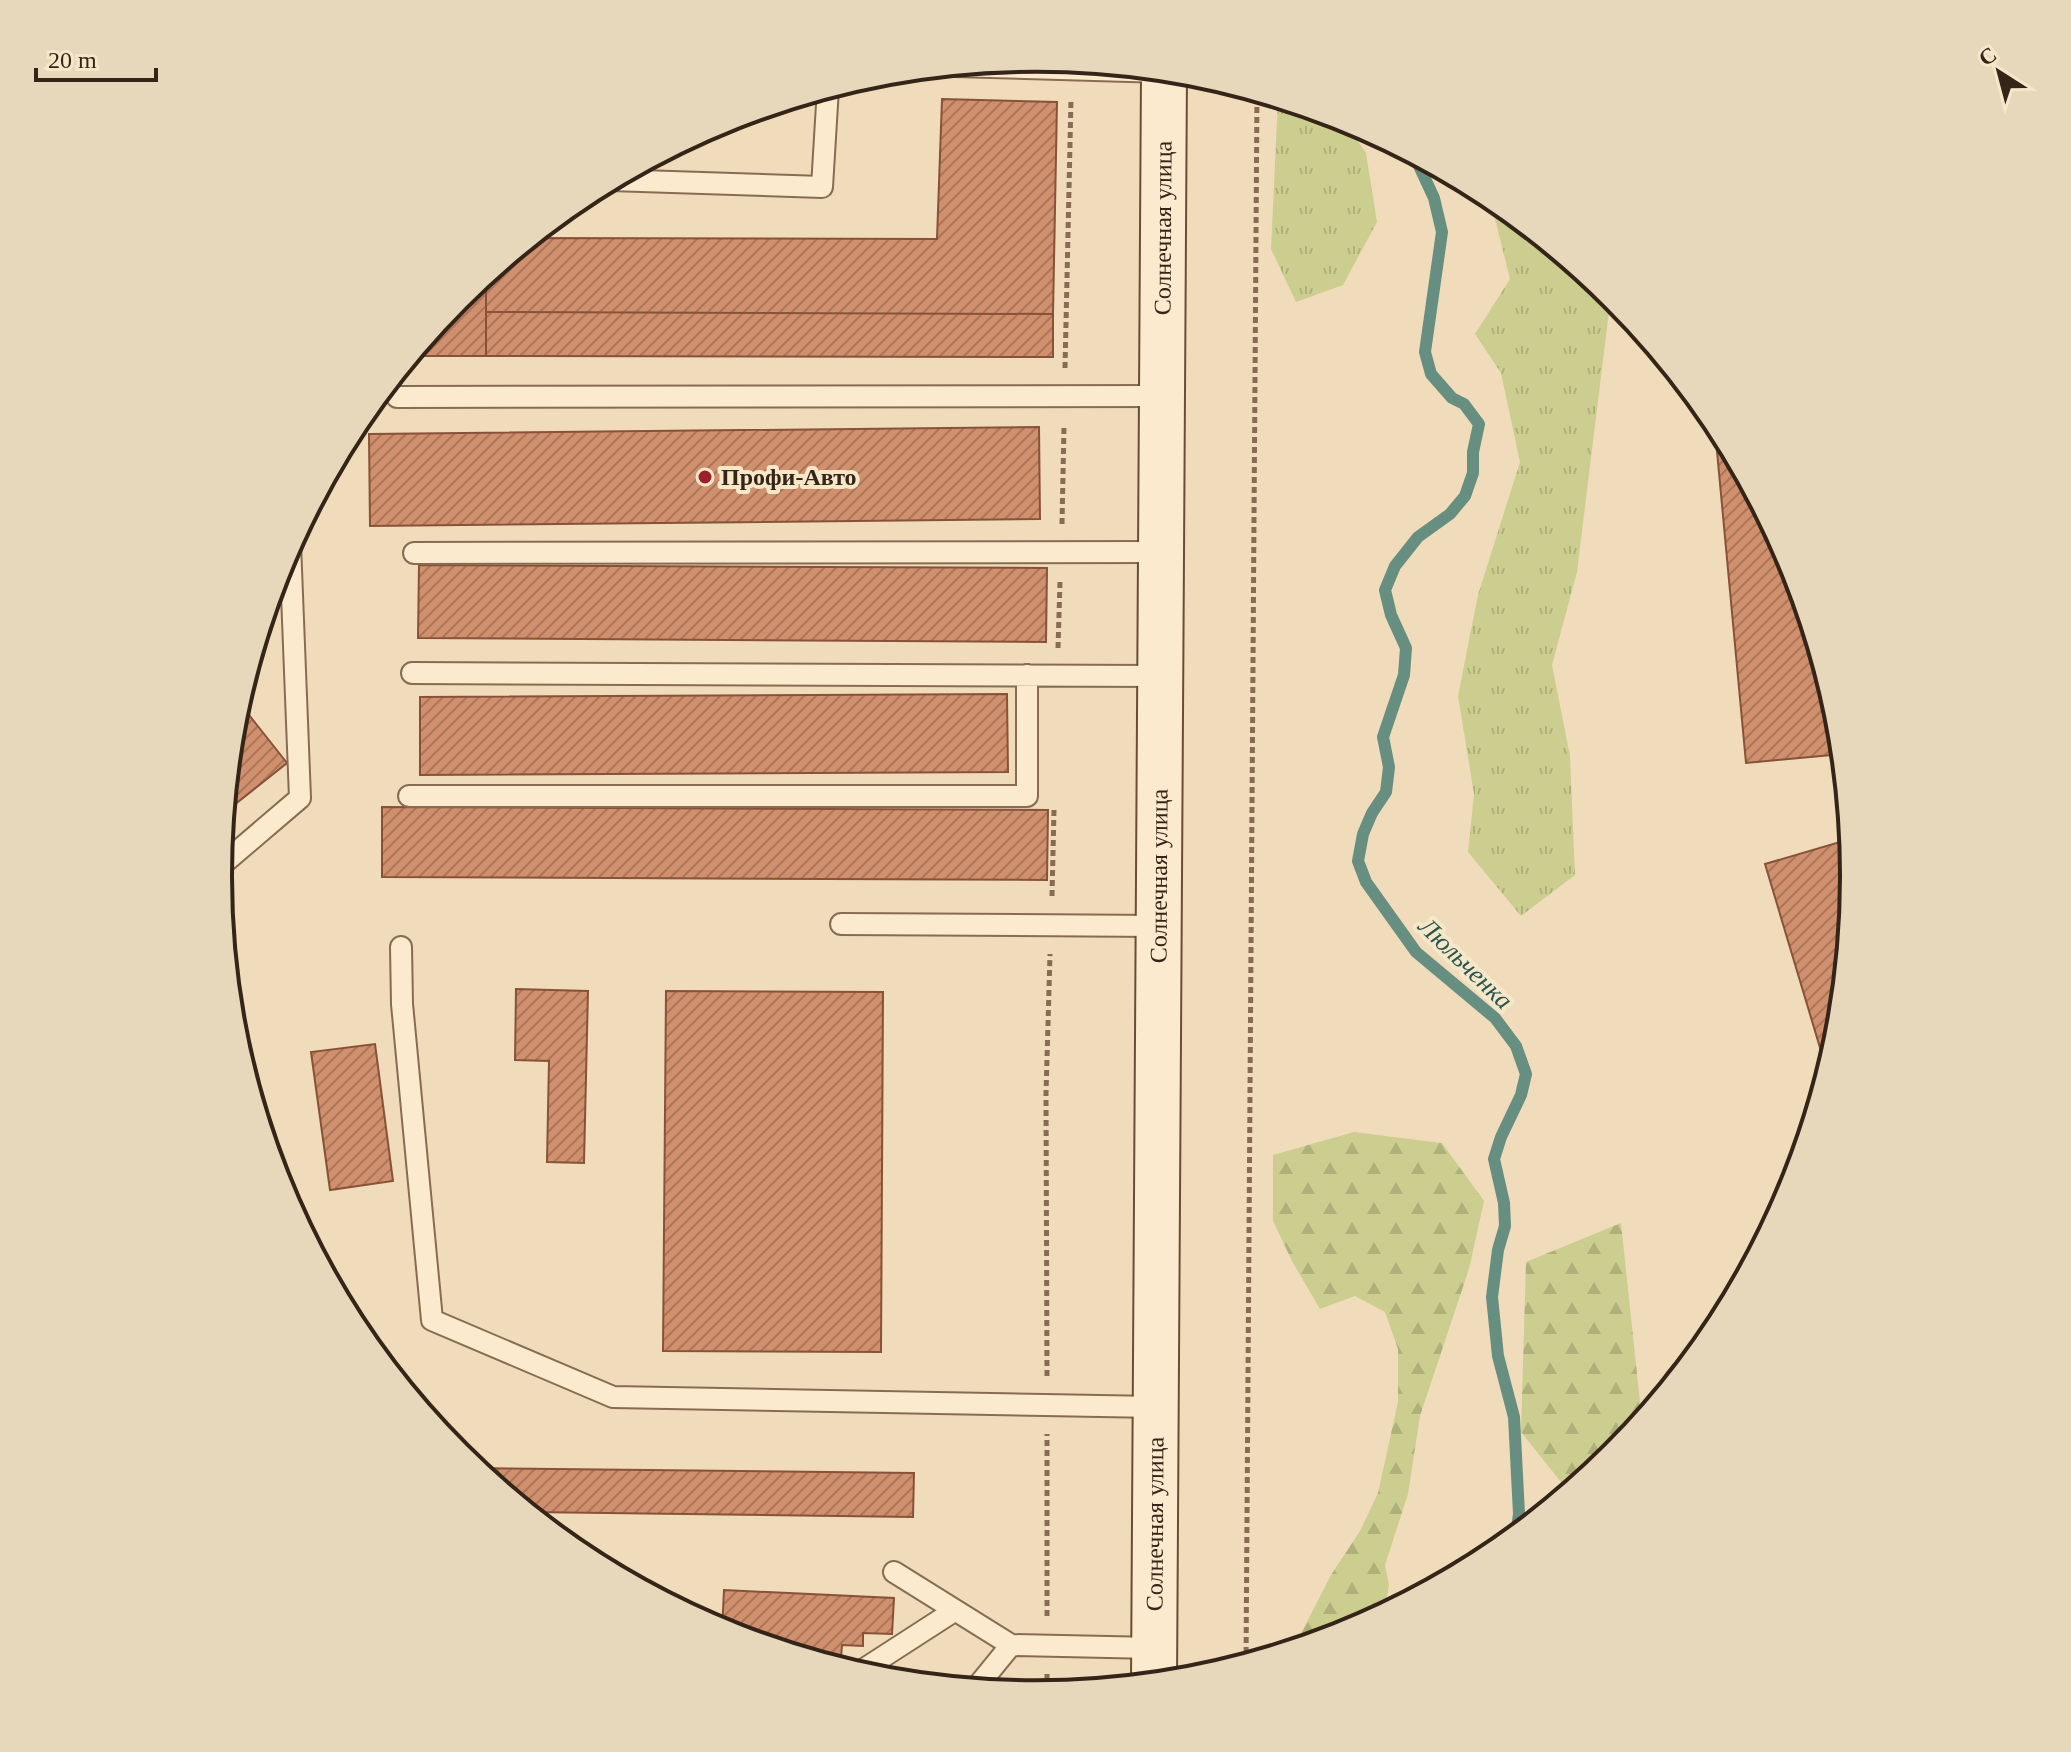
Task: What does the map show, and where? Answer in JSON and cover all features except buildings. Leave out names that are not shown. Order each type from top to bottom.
[{"type":"main road","name":"Солнечная улица","points":[[1154,1665],[1164,83]]},
{"type":"lane","points":[[633,181],[822,187],[827,99]]},
{"type":"lane","points":[[397,397],[1161,396]]},
{"type":"lane","points":[[414,553],[1160,552]]},
{"type":"lane","points":[[232,856],[300,798],[291,573]]},
{"type":"lane","points":[[412,673],[1160,676]]},
{"type":"lane","points":[[409,796],[1027,796],[1027,675]]},
{"type":"lane","points":[[841,924],[1158,926]]},
{"type":"lane","points":[[401,947],[402,1004],[432,1320],[613,1397],[1156,1407]]},
{"type":"lane","points":[[894,1572],[1011,1645],[1047,1646],[1154,1665]]},
{"type":"lane","points":[[873,1664],[954,1611]]},
{"type":"lane","points":[[984,1678],[1011,1645]]},
{"type":"path","points":[[1057,675],[1071,73]]},
{"type":"path","points":[[1246,1652],[1257,103]]},
{"type":"path","points":[[1047,1680],[1046,1094],[1054,800]]},
{"type":"green space","points":[[1277,110],[1357,139],[1366,153],[1377,222],[1343,285],[1296,302],[1271,249]]},
{"type":"green space","points":[[1494,216],[1566,272],[1609,312],[1577,572],[1552,665],[1570,756],[1575,875],[1521,916],[1468,852],[1474,794],[1458,696],[1478,595],[1520,462],[1501,373],[1475,334],[1510,279]]},
{"type":"green space","points":[[1354,1132],[1442,1143],[1484,1201],[1469,1269],[1420,1416],[1408,1494],[1385,1565],[1389,1585],[1386,1599],[1300,1635],[1331,1575],[1360,1531],[1378,1493],[1398,1402],[1398,1349],[1385,1312],[1355,1296],[1320,1309],[1273,1221],[1273,1155]]},
{"type":"green space","points":[[1621,1223],[1640,1406],[1562,1483],[1521,1432],[1526,1262]]},
{"type":"waterway","name":"Люльченка","points":[[1422,171],[1434,198],[1442,232],[1425,352],[1431,374],[1452,398],[1464,404],[1479,424],[1473,452],[1473,473],[1465,496],[1450,514],[1418,537],[1395,566],[1385,590],[1391,615],[1406,648],[1404,675],[1383,737],[1389,767],[1386,792],[1363,834],[1358,861],[1366,882],[1416,952],[1495,1018],[1516,1046],[1526,1074],[1521,1095],[1494,1159],[1504,1203],[1505,1226],[1498,1250],[1492,1297],[1498,1356],[1514,1417],[1518,1519]]},
{"type":"place","name":"Профи-Авто","points":[[705,477]]}]
